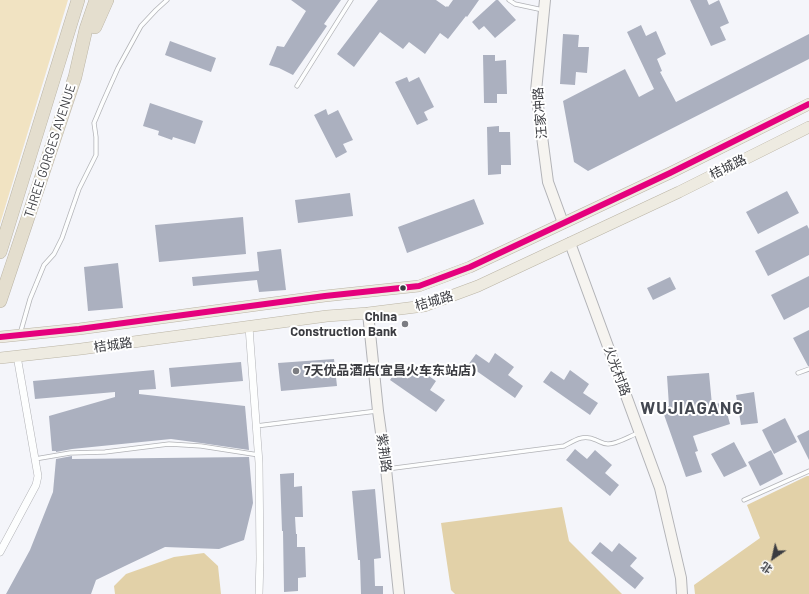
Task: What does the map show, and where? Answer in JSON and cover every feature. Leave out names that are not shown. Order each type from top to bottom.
[{"type":"highway","name":"THREE GORGES AVENUE","points":[[0,252],[78,0]]},
{"type":"highway","name":"THREE GORGES AVENUE","points":[[0,302],[75,77],[86,29],[96,0]]},
{"type":"highway","points":[[75,77],[106,0]]},
{"type":"main road","name":"桔城路","points":[[0,337],[79,329],[325,296],[419,286],[470,267],[670,173],[809,104]]},
{"type":"main road","name":"桔城路","points":[[0,358],[81,349],[327,316],[368,313],[424,306],[478,286],[679,192],[809,127]]},
{"type":"street","name":"汪家冲路","points":[[544,5],[536,90],[548,182],[563,223]]},
{"type":"street","name":"火光村路","points":[[570,243],[660,488],[681,578],[682,594]]},
{"type":"street","name":"紫荆路","points":[[368,313],[399,594]]},
{"type":"street","points":[[249,327],[259,455],[259,594]]},
{"type":"street","points":[[0,552],[36,485],[38,476],[17,356]]},
{"type":"lane","points":[[20,335],[30,299],[41,272],[44,265],[54,254],[62,238],[79,189],[96,155],[94,124],[102,104],[118,68],[141,26],[167,0]]},
{"type":"lane","points":[[297,86],[351,0]]},
{"type":"lane","points":[[509,0],[515,4],[544,5]]},
{"type":"lane","points":[[798,373],[809,369]]},
{"type":"lane","points":[[256,426],[378,411]]},
{"type":"lane","points":[[386,469],[564,446],[578,438],[595,439],[603,443],[611,444],[640,432]]},
{"type":"lane","points":[[35,459],[70,453],[105,452],[169,444],[201,446],[259,455]]},
{"type":"lane","points":[[744,500],[809,471]]},
{"type":"shaded area","points":[[0,0],[68,0],[0,224]]},
{"type":"shaded area","points":[[809,476],[809,594],[695,594],[694,585],[760,538],[747,505]]},
{"type":"shaded area","points":[[562,507],[569,541],[622,594],[455,594],[451,590],[441,523]]},
{"type":"shaded area","points":[[204,553],[218,566],[221,594],[115,594],[114,586],[126,574],[174,557]]},
{"type":"building","points":[[291,0],[341,0],[324,24],[327,26],[293,75],[269,65],[277,46],[284,47],[306,11]]},
{"type":"building","points":[[378,0],[436,0],[448,7],[453,0],[479,0],[448,39],[440,33],[425,54],[409,42],[403,49],[380,32],[354,67],[337,54]]},
{"type":"building","points":[[496,0],[498,0],[516,20],[495,38],[484,26],[479,30],[472,22]]},
{"type":"building","points":[[690,0],[707,0],[709,5],[719,0],[729,23],[720,27],[726,40],[711,46]]},
{"type":"building","points":[[641,25],[646,36],[656,31],[666,54],[657,59],[662,71],[660,72],[676,102],[809,34],[809,59],[588,171],[574,162],[563,101],[625,69],[639,97],[654,89],[627,32]]},
{"type":"building","points":[[563,34],[579,35],[578,47],[589,47],[587,73],[576,72],[575,85],[560,84]]},
{"type":"building","points":[[170,41],[216,58],[211,72],[165,55]]},
{"type":"building","points":[[483,55],[495,55],[495,61],[506,60],[507,94],[497,94],[497,103],[484,103]]},
{"type":"building","points":[[407,77],[409,82],[419,77],[434,107],[424,112],[428,120],[417,125],[395,82]]},
{"type":"building","points":[[150,103],[203,121],[195,144],[173,137],[172,140],[158,135],[159,131],[143,126]]},
{"type":"building","points":[[326,109],[328,115],[338,110],[353,140],[343,144],[347,152],[336,158],[314,115]]},
{"type":"building","points":[[499,126],[499,132],[510,132],[511,165],[501,165],[501,174],[488,175],[487,127]]},
{"type":"building","points":[[787,191],[799,213],[758,234],[746,212]]},
{"type":"building","points":[[350,193],[353,216],[298,223],[295,200]]},
{"type":"building","points":[[474,199],[484,224],[407,253],[398,227]]},
{"type":"building","points":[[243,217],[246,254],[159,262],[155,225]]},
{"type":"building","points":[[807,225],[809,229],[809,255],[768,276],[755,251]]},
{"type":"building","points":[[281,249],[286,290],[259,292],[257,280],[193,286],[192,277],[259,271],[257,252]]},
{"type":"building","points":[[118,263],[123,308],[88,311],[84,267]]},
{"type":"building","points":[[809,276],[809,307],[784,320],[771,295]]},
{"type":"building","points":[[670,277],[676,289],[653,300],[647,288]]},
{"type":"building","points":[[809,330],[809,366],[808,366],[793,338]]},
{"type":"building","points":[[495,353],[514,367],[508,375],[523,386],[515,398],[468,365],[476,354],[489,363]]},
{"type":"building","points":[[334,359],[337,386],[281,391],[278,363]]},
{"type":"building","points":[[241,362],[243,381],[171,387],[169,368]]},
{"type":"building","points":[[398,368],[410,377],[417,368],[436,381],[430,390],[445,400],[436,412],[390,380]]},
{"type":"building","points":[[154,370],[156,389],[139,390],[139,394],[245,406],[249,450],[171,439],[56,452],[52,451],[49,416],[115,397],[115,392],[35,399],[33,381]]},
{"type":"building","points":[[570,370],[589,384],[583,393],[598,403],[590,415],[543,382],[551,371],[564,380]]},
{"type":"building","points":[[709,373],[712,405],[724,402],[730,424],[693,436],[698,451],[695,452],[702,472],[686,477],[662,409],[669,406],[667,376]]},
{"type":"building","points":[[754,392],[758,423],[741,425],[736,395]]},
{"type":"building","points":[[785,418],[797,442],[774,454],[762,430]]},
{"type":"building","points":[[809,430],[809,460],[797,436]]},
{"type":"building","points":[[734,442],[747,466],[724,477],[711,454]]},
{"type":"building","points":[[575,449],[587,459],[595,450],[612,465],[605,473],[619,485],[610,496],[566,460]]},
{"type":"building","points":[[771,450],[783,474],[760,486],[748,462]]},
{"type":"building","points":[[72,456],[72,459],[249,457],[253,503],[244,540],[219,549],[165,547],[96,580],[91,594],[6,594],[30,550],[53,492],[56,459]]},
{"type":"building","points":[[294,473],[294,487],[302,486],[303,517],[295,517],[297,547],[305,547],[306,577],[298,578],[298,591],[284,592],[280,474]]},
{"type":"building","points":[[375,489],[381,558],[374,559],[375,586],[383,586],[383,594],[361,594],[360,560],[358,560],[352,491]]},
{"type":"building","points":[[600,542],[612,552],[619,543],[637,558],[630,566],[644,578],[635,589],[591,553]]},
{"type":"transit line","points":[[0,337],[79,329],[325,296],[419,286],[470,267],[670,173],[809,104]]},
{"type":"place","name":"China Construction Bank","points":[[405,324]]},
{"type":"place","name":"7天优品酒店(宜昌火车东站店)","points":[[296,371]]},
{"type":"district","name":"WUJIAGANG","points":[[692,408]]}]
